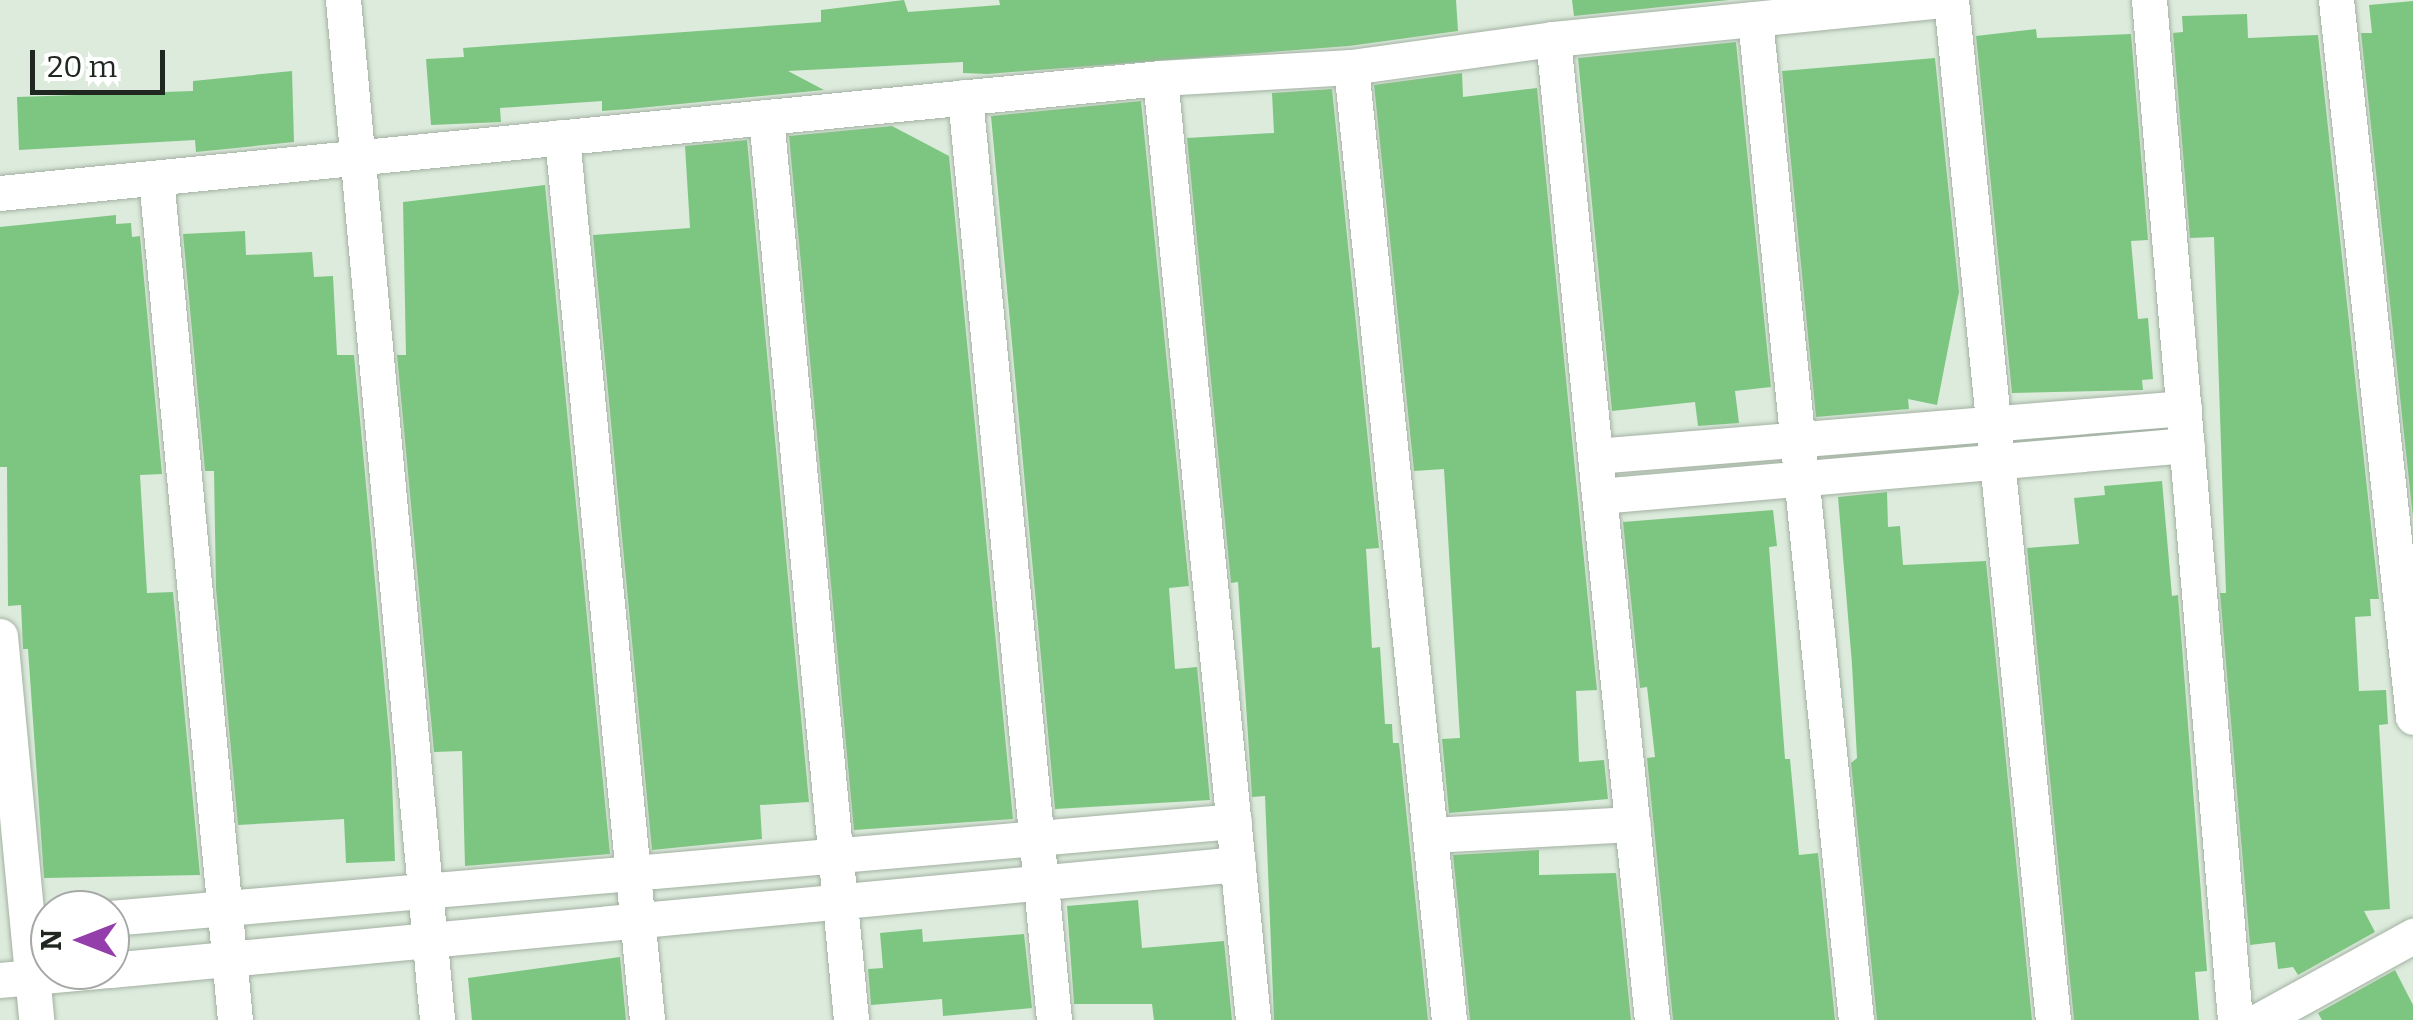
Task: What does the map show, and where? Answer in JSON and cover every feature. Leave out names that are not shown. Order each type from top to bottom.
[{"type":"street","points":[[343,0],[437,1020]]},
{"type":"street","points":[[0,193],[1160,78],[1351,67],[1554,39],[1756,19],[1835,5],[1942,0]]},
{"type":"street","points":[[1952,0],[2053,1020]]},
{"type":"street","points":[[2149,0],[2235,1020]]},
{"type":"street","points":[[2336,0],[2413,717]]},
{"type":"street","points":[[1756,19],[1856,1020]]},
{"type":"street","points":[[1554,39],[1652,1020]]},
{"type":"street","points":[[1351,67],[1449,1020]]},
{"type":"street","points":[[1160,78],[1253,1020]]},
{"type":"street","points":[[965,97],[1054,1020]]},
{"type":"street","points":[[766,117],[851,1020]]},
{"type":"street","points":[[562,137],[648,1020]]},
{"type":"street","points":[[156,178],[236,1020]]},
{"type":"street","points":[[1595,456],[2184,408]]},
{"type":"street","points":[[1599,496],[2186,445]]},
{"type":"street","points":[[0,636],[26,925],[16,979],[36,1020]]},
{"type":"street","points":[[130,916],[1234,820]]},
{"type":"street","points":[[1430,836],[1633,824]]},
{"type":"street","points":[[130,968],[1238,864]]},
{"type":"street","points":[[2260,1020],[2413,936]]},
{"type":"building","points":[[904,0],[908,12],[1000,5],[999,0],[1456,0],[1458,31],[1349,46],[987,74],[963,73],[963,62],[788,71],[824,90],[602,111],[602,101],[500,108],[501,122],[431,125],[426,59],[464,57],[463,48],[821,22],[821,10]]},
{"type":"building","points":[[1572,0],[1729,0],[1574,16]]},
{"type":"building","points":[[2413,1],[2413,518],[2361,33],[2372,33],[2369,5]]},
{"type":"building","points":[[2247,14],[2248,38],[2318,35],[2379,599],[2370,599],[2371,616],[2355,617],[2359,691],[2386,690],[2388,724],[2379,725],[2390,909],[2364,911],[2375,932],[2298,975],[2293,967],[2278,969],[2275,942],[2250,945],[2220,593],[2226,593],[2214,237],[2190,238],[2173,33],[2183,32],[2182,16]]},
{"type":"building","points":[[2036,29],[2037,38],[2131,34],[2148,240],[2131,241],[2138,319],[2148,318],[2153,379],[2142,380],[2143,390],[2012,393],[1976,36]]},
{"type":"building","points":[[1736,42],[1771,387],[1735,391],[1739,423],[1698,426],[1695,402],[1612,411],[1578,58]]},
{"type":"building","points":[[1935,58],[1959,292],[1937,405],[1908,399],[1909,409],[1816,417],[1782,71]]},
{"type":"building","points":[[292,71],[294,142],[196,152],[195,140],[19,150],[17,97],[193,91],[193,81]]},
{"type":"building","points":[[1462,73],[1463,97],[1537,88],[1597,690],[1576,691],[1579,762],[1604,760],[1608,799],[1449,813],[1442,739],[1460,738],[1444,469],[1414,471],[1374,85]]},
{"type":"building","points":[[1332,89],[1379,548],[1366,549],[1372,648],[1380,647],[1385,724],[1392,724],[1393,743],[1399,743],[1428,1020],[1274,1020],[1265,796],[1252,797],[1238,582],[1231,583],[1187,138],[1274,133],[1272,93]]},
{"type":"building","points":[[1141,101],[1189,586],[1169,588],[1175,669],[1197,667],[1210,800],[1055,809],[991,116]]},
{"type":"building","points":[[892,126],[949,156],[1013,819],[854,830],[789,136]]},
{"type":"building","points":[[747,140],[809,802],[760,805],[762,839],[652,850],[593,235],[690,228],[685,146]]},
{"type":"building","points":[[545,185],[610,854],[465,866],[462,751],[434,752],[397,355],[406,355],[403,202]]},
{"type":"building","points":[[116,215],[116,224],[131,223],[132,237],[140,236],[162,474],[140,475],[147,593],[173,592],[200,875],[44,878],[28,649],[23,649],[21,605],[8,606],[7,467],[0,467],[0,227]]},
{"type":"building","points":[[245,231],[246,255],[312,252],[314,277],[333,276],[337,355],[354,355],[391,754],[395,861],[346,863],[344,819],[238,825],[216,589],[214,471],[205,471],[183,234]]},
{"type":"building","points":[[2162,481],[2172,596],[2178,595],[2207,971],[2195,972],[2199,1020],[2074,1020],[2027,548],[2079,544],[2074,498],[2105,495],[2104,486]]},
{"type":"building","points":[[1887,492],[1888,527],[1900,526],[1903,565],[1986,561],[2032,1020],[1877,1020],[1851,763],[1857,758],[1838,497]]},
{"type":"building","points":[[1773,510],[1777,546],[1769,547],[1785,759],[1790,759],[1799,855],[1818,853],[1835,1020],[1673,1020],[1647,758],[1655,757],[1647,687],[1640,688],[1623,522]]},
{"type":"building","points":[[1539,850],[1539,875],[1616,873],[1631,1020],[1470,1020],[1453,855]]},
{"type":"building","points":[[1138,900],[1142,948],[1224,941],[1232,1020],[1154,1020],[1152,1004],[1074,1004],[1067,906]]},
{"type":"building","points":[[922,929],[923,942],[1024,934],[1032,1008],[943,1016],[942,999],[871,1005],[868,969],[883,968],[880,933]]},
{"type":"building","points":[[620,957],[626,1020],[472,1020],[468,978]]},
{"type":"building","points":[[2395,970],[2413,1005],[2413,1020],[2322,1020],[2318,1013]]}]
